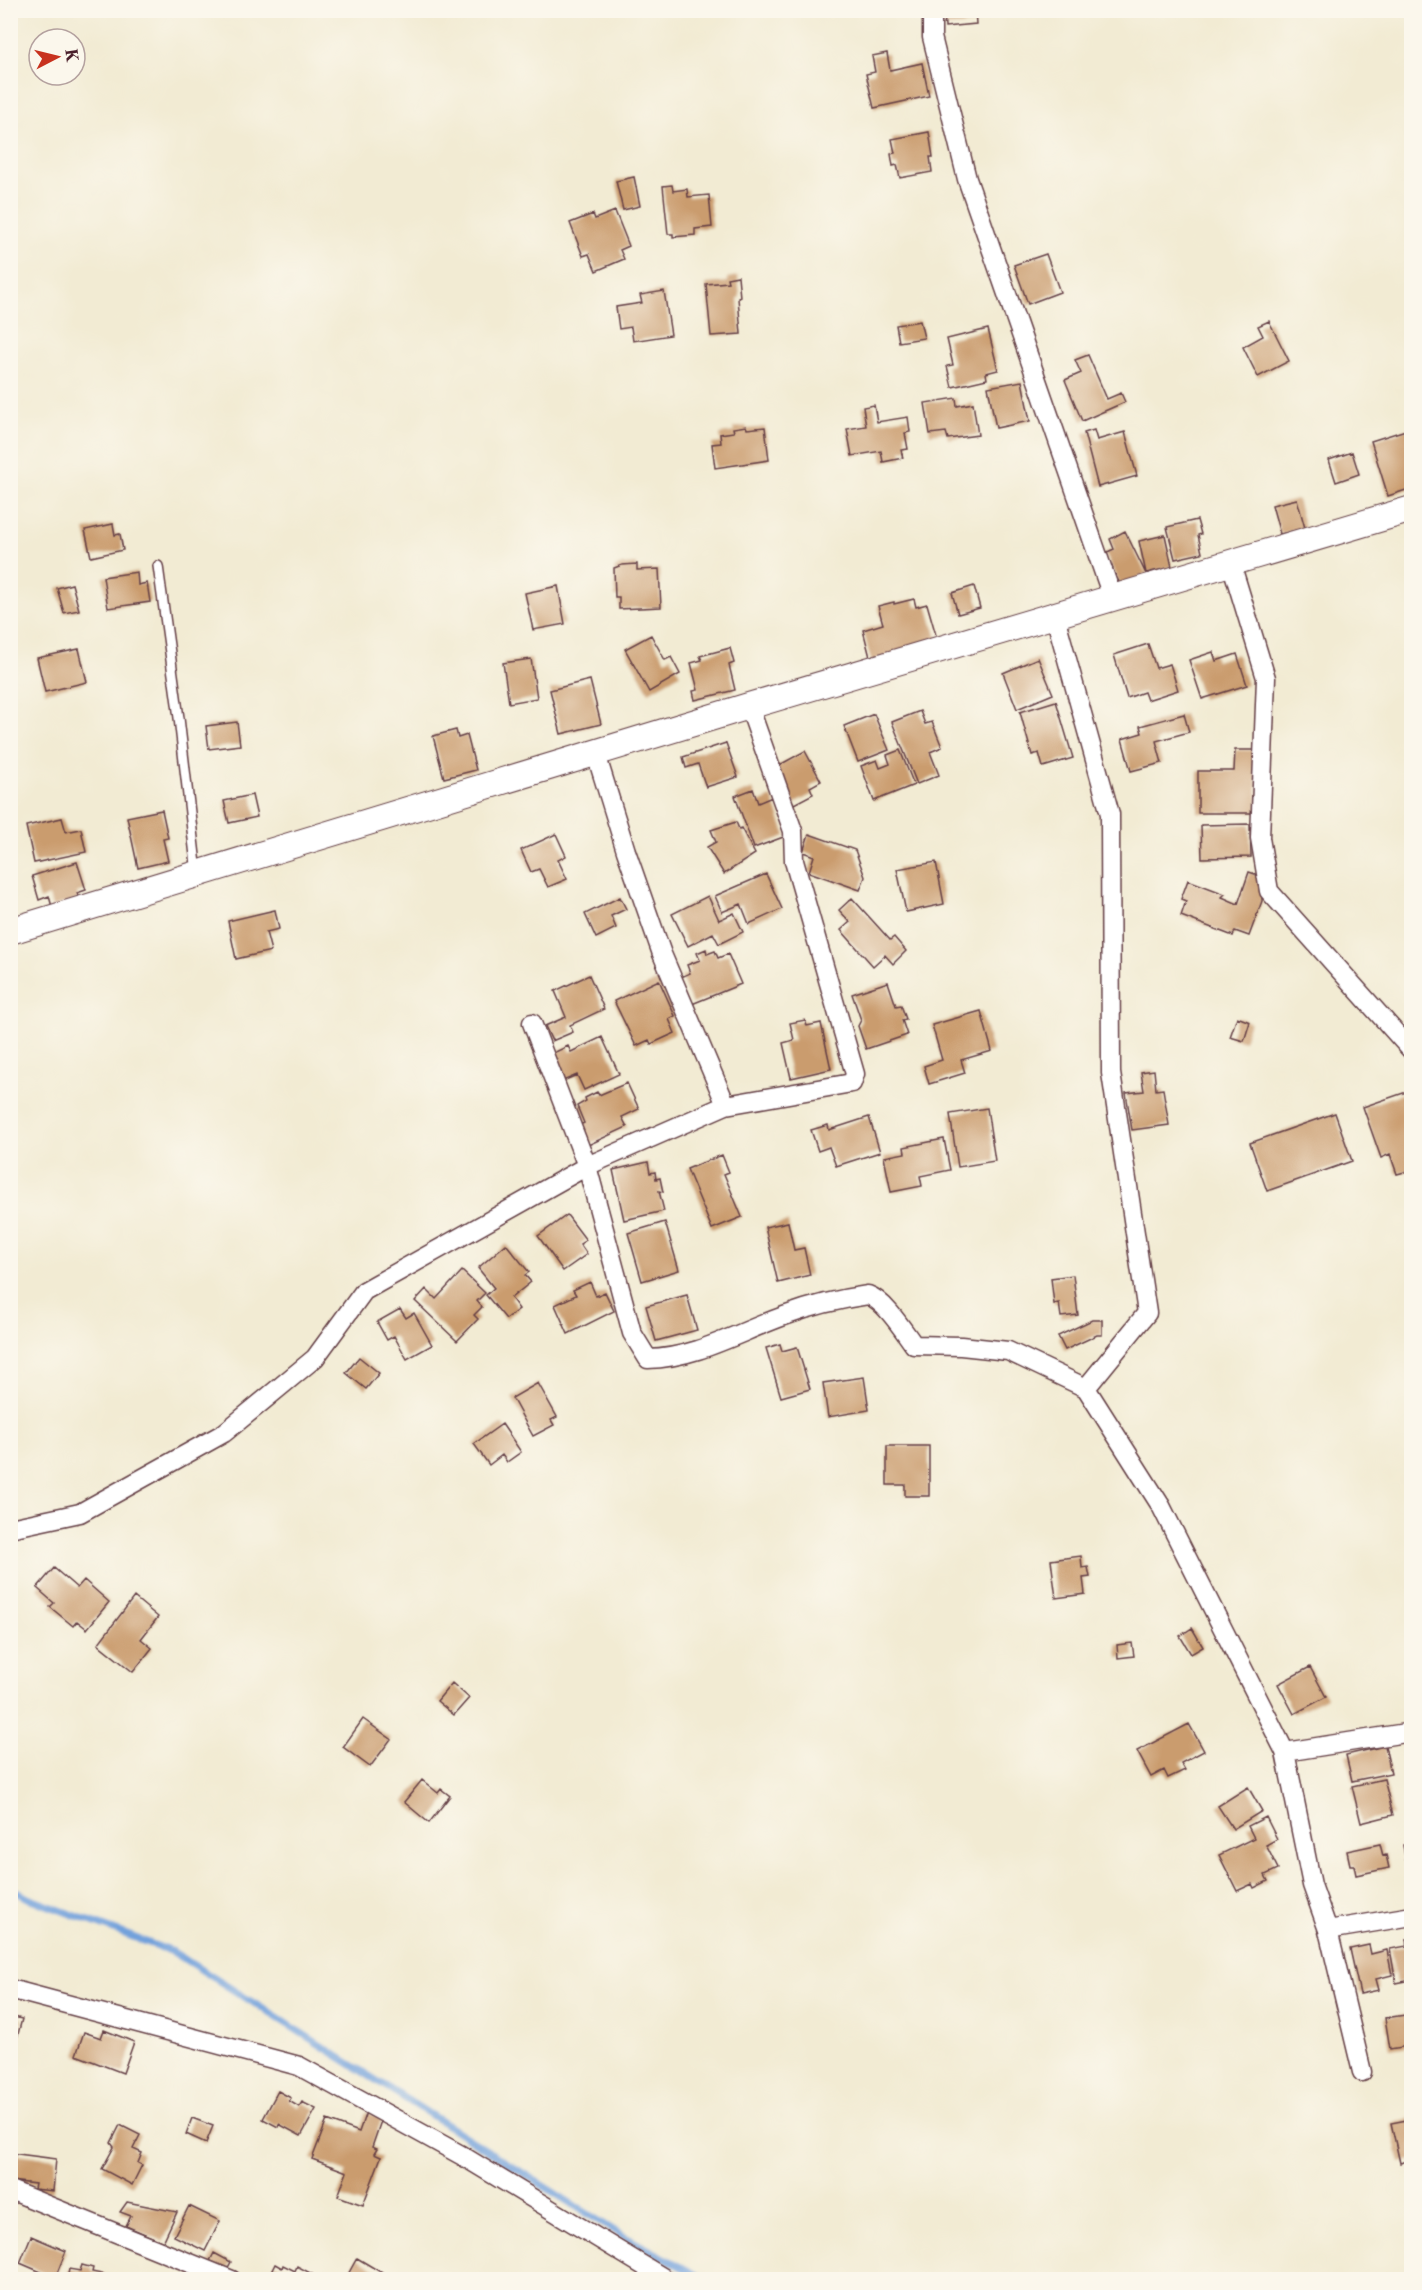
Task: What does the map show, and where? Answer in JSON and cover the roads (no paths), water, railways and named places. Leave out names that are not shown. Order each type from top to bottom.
[{"type":"street","points":[[932,10],[932,37],[967,179],[1113,598]]},
{"type":"street","points":[[10,931],[749,706],[1412,509]]},
{"type":"street","points":[[1231,563],[1266,678],[1260,838],[1269,891],[1412,1051]]},
{"type":"street","points":[[1055,616],[1110,814],[1111,1073],[1147,1313],[1086,1388]]},
{"type":"street","points":[[10,1528],[80,1513],[224,1433],[315,1358],[364,1291],[587,1166],[726,1105],[852,1083],[855,1074],[794,861],[793,831],[749,706]]},
{"type":"street","points":[[596,753],[626,851],[662,954],[726,1105]]},
{"type":"street","points":[[532,1023],[587,1166],[632,1333],[648,1359],[685,1354],[784,1316],[824,1304],[868,1295],[883,1305],[914,1345],[962,1346],[1008,1352],[1086,1388],[1161,1506],[1285,1752],[1312,1885],[1328,1930],[1362,2072]]},
{"type":"street","points":[[1285,1752],[1412,1732]]},
{"type":"street","points":[[1328,1930],[1412,1916]]},
{"type":"street","points":[[10,1989],[299,2066],[461,2155],[668,2280]]},
{"type":"street","points":[[10,2190],[232,2280]]},
{"type":"lane","points":[[158,566],[197,873]]},
{"type":"waterway","points":[[10,1888],[28,1898],[173,1952],[618,2233],[706,2280]]}]
